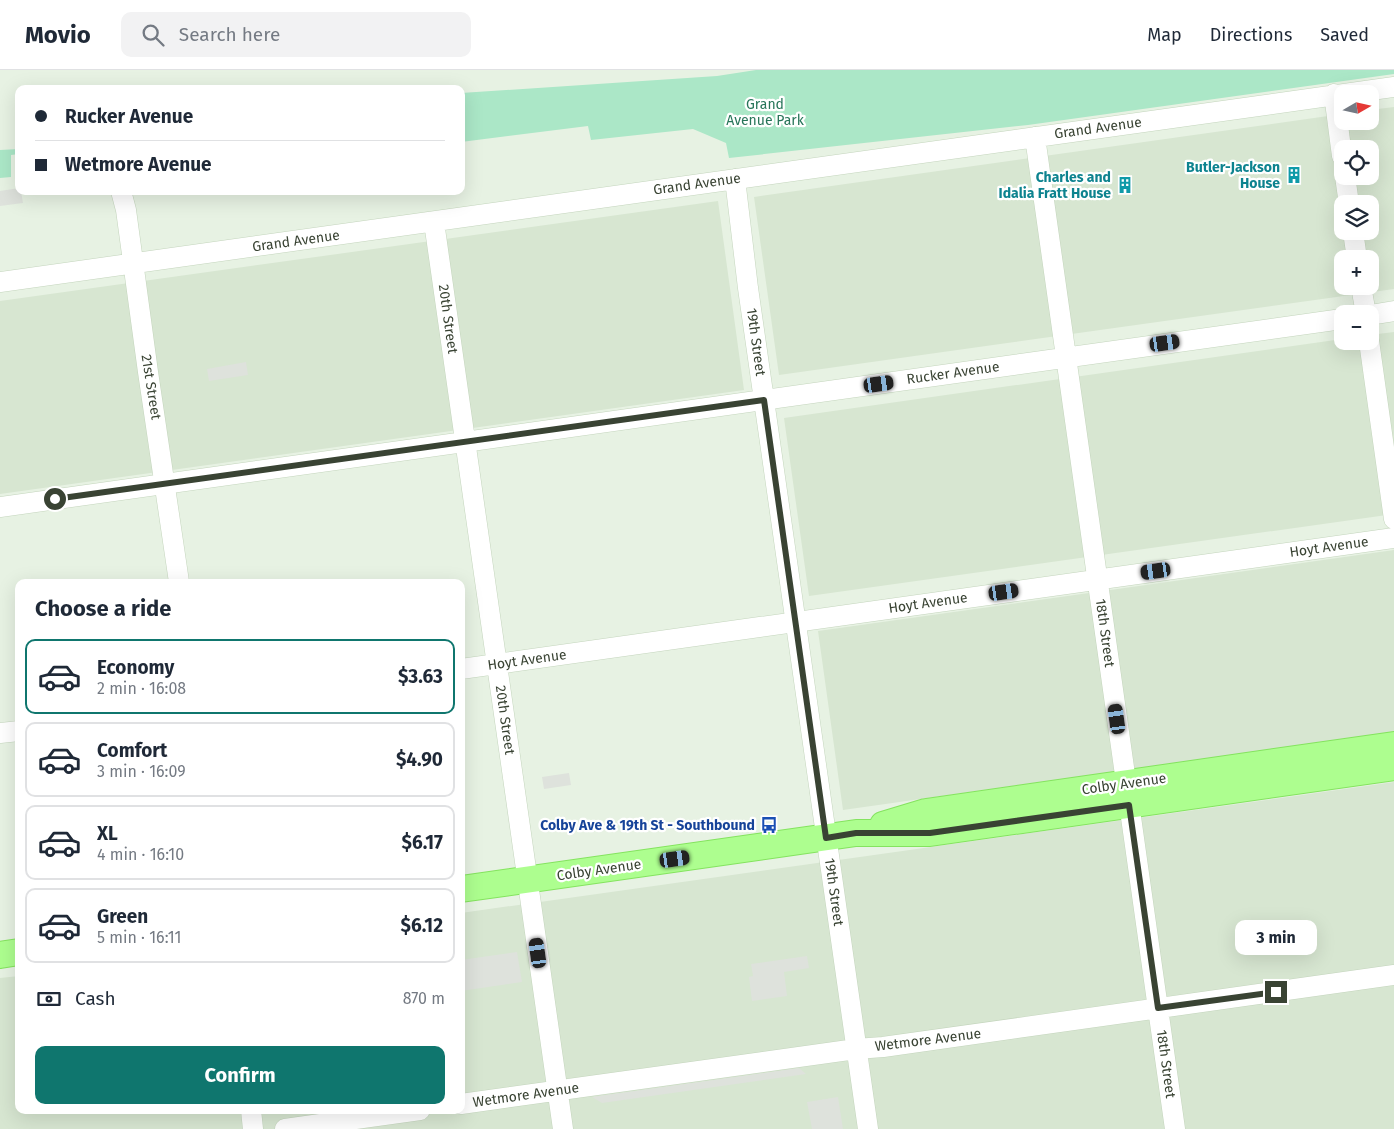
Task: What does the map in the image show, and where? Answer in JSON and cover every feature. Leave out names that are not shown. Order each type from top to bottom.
[{"type":"main road","name":"Colby Avenue","points":[[465,888],[856,833],[930,833],[1127,794],[1394,746]]},
{"type":"main road","name":"Colby Avenue","points":[[1127,794],[1394,767]]},
{"type":"main road","points":[[0,955],[15,953]]},
{"type":"street","name":"Grand Avenue","points":[[1379,89],[1394,87]]},
{"type":"street","name":"Grand Avenue","points":[[0,282],[1334,94]]},
{"type":"street","name":"18th Street","points":[[1035,137],[1175,1129]]},
{"type":"street","name":"19th Street","points":[[735,179],[764,400],[868,1129]]},
{"type":"street","name":"21st Street","points":[[122,195],[126,210],[179,579]]},
{"type":"street","name":"20th Street","points":[[434,222],[563,1129]]},
{"type":"street","points":[[1379,314],[1394,311]]},
{"type":"street","name":"Rucker Avenue","points":[[0,507],[1334,319]]},
{"type":"street","points":[[1370,350],[1394,520]]},
{"type":"street","name":"Hoyt Avenue","points":[[465,668],[1394,538]]},
{"type":"street","points":[[0,734],[15,732]]},
{"type":"street","name":"Wetmore Avenue","points":[[465,1103],[856,1049],[883,1048],[1394,975]]},
{"type":"street","points":[[252,1114],[254,1129]]},
{"type":"street","points":[[285,1129],[392,1114]]},
{"type":"shaded area","points":[[1394,107],[1394,289],[1379,291],[1379,250],[1334,250],[1334,295],[1351,295],[779,375],[754,197],[1334,115],[1334,130],[1379,130],[1379,109]]},
{"type":"shaded area","points":[[15,189],[15,195],[22,195],[23,203],[0,206],[0,191]]},
{"type":"shaded area","points":[[718,201],[744,390],[0,494],[0,301]]},
{"type":"shaded area","points":[[1394,332],[1394,514],[809,596],[784,418],[1334,340],[1334,350],[1379,350],[1379,334]]},
{"type":"shaded area","points":[[246,362],[248,375],[209,381],[207,369]]},
{"type":"shaded area","points":[[1394,550],[1394,732],[843,810],[818,631]]},
{"type":"shaded area","points":[[569,773],[571,785],[544,789],[542,777]]},
{"type":"shaded area","points":[[1394,782],[1394,1129],[0,1129],[0,978],[15,976],[15,1114],[465,1114],[465,912]]},
{"type":"shaded area","points":[[517,952],[522,982],[465,990],[465,959]]},
{"type":"shaded area","points":[[807,956],[809,968],[784,972],[787,996],[752,1001],[749,977],[753,976],[751,964]]},
{"type":"shaded area","points":[[799,1068],[806,1074],[602,1103],[592,1097]]},
{"type":"shaded area","points":[[838,1097],[843,1129],[812,1129],[807,1102]]},
{"type":"green space","name":"Grand Avenue Park","points":[[756,70],[1394,70],[1394,74],[1028,125],[729,158],[726,143],[693,129],[591,140],[588,126],[465,141],[465,93],[717,76]]},
{"type":"green space","points":[[15,149],[15,154],[11,155],[11,177],[0,178],[0,150]]},
{"type":"place","name":"Butler-Jackson House","points":[[1294,175]]},
{"type":"place","name":"Charles and Idalia Fratt House","points":[[1125,185]]},
{"type":"place","name":"Colby Ave & 19th St - Southbound","points":[[769,825]]},
{"type":"route","points":[[55,499],[764,400],[826,838],[856,833],[930,833],[1129,805],[1158,1008],[1276,992]]}]
